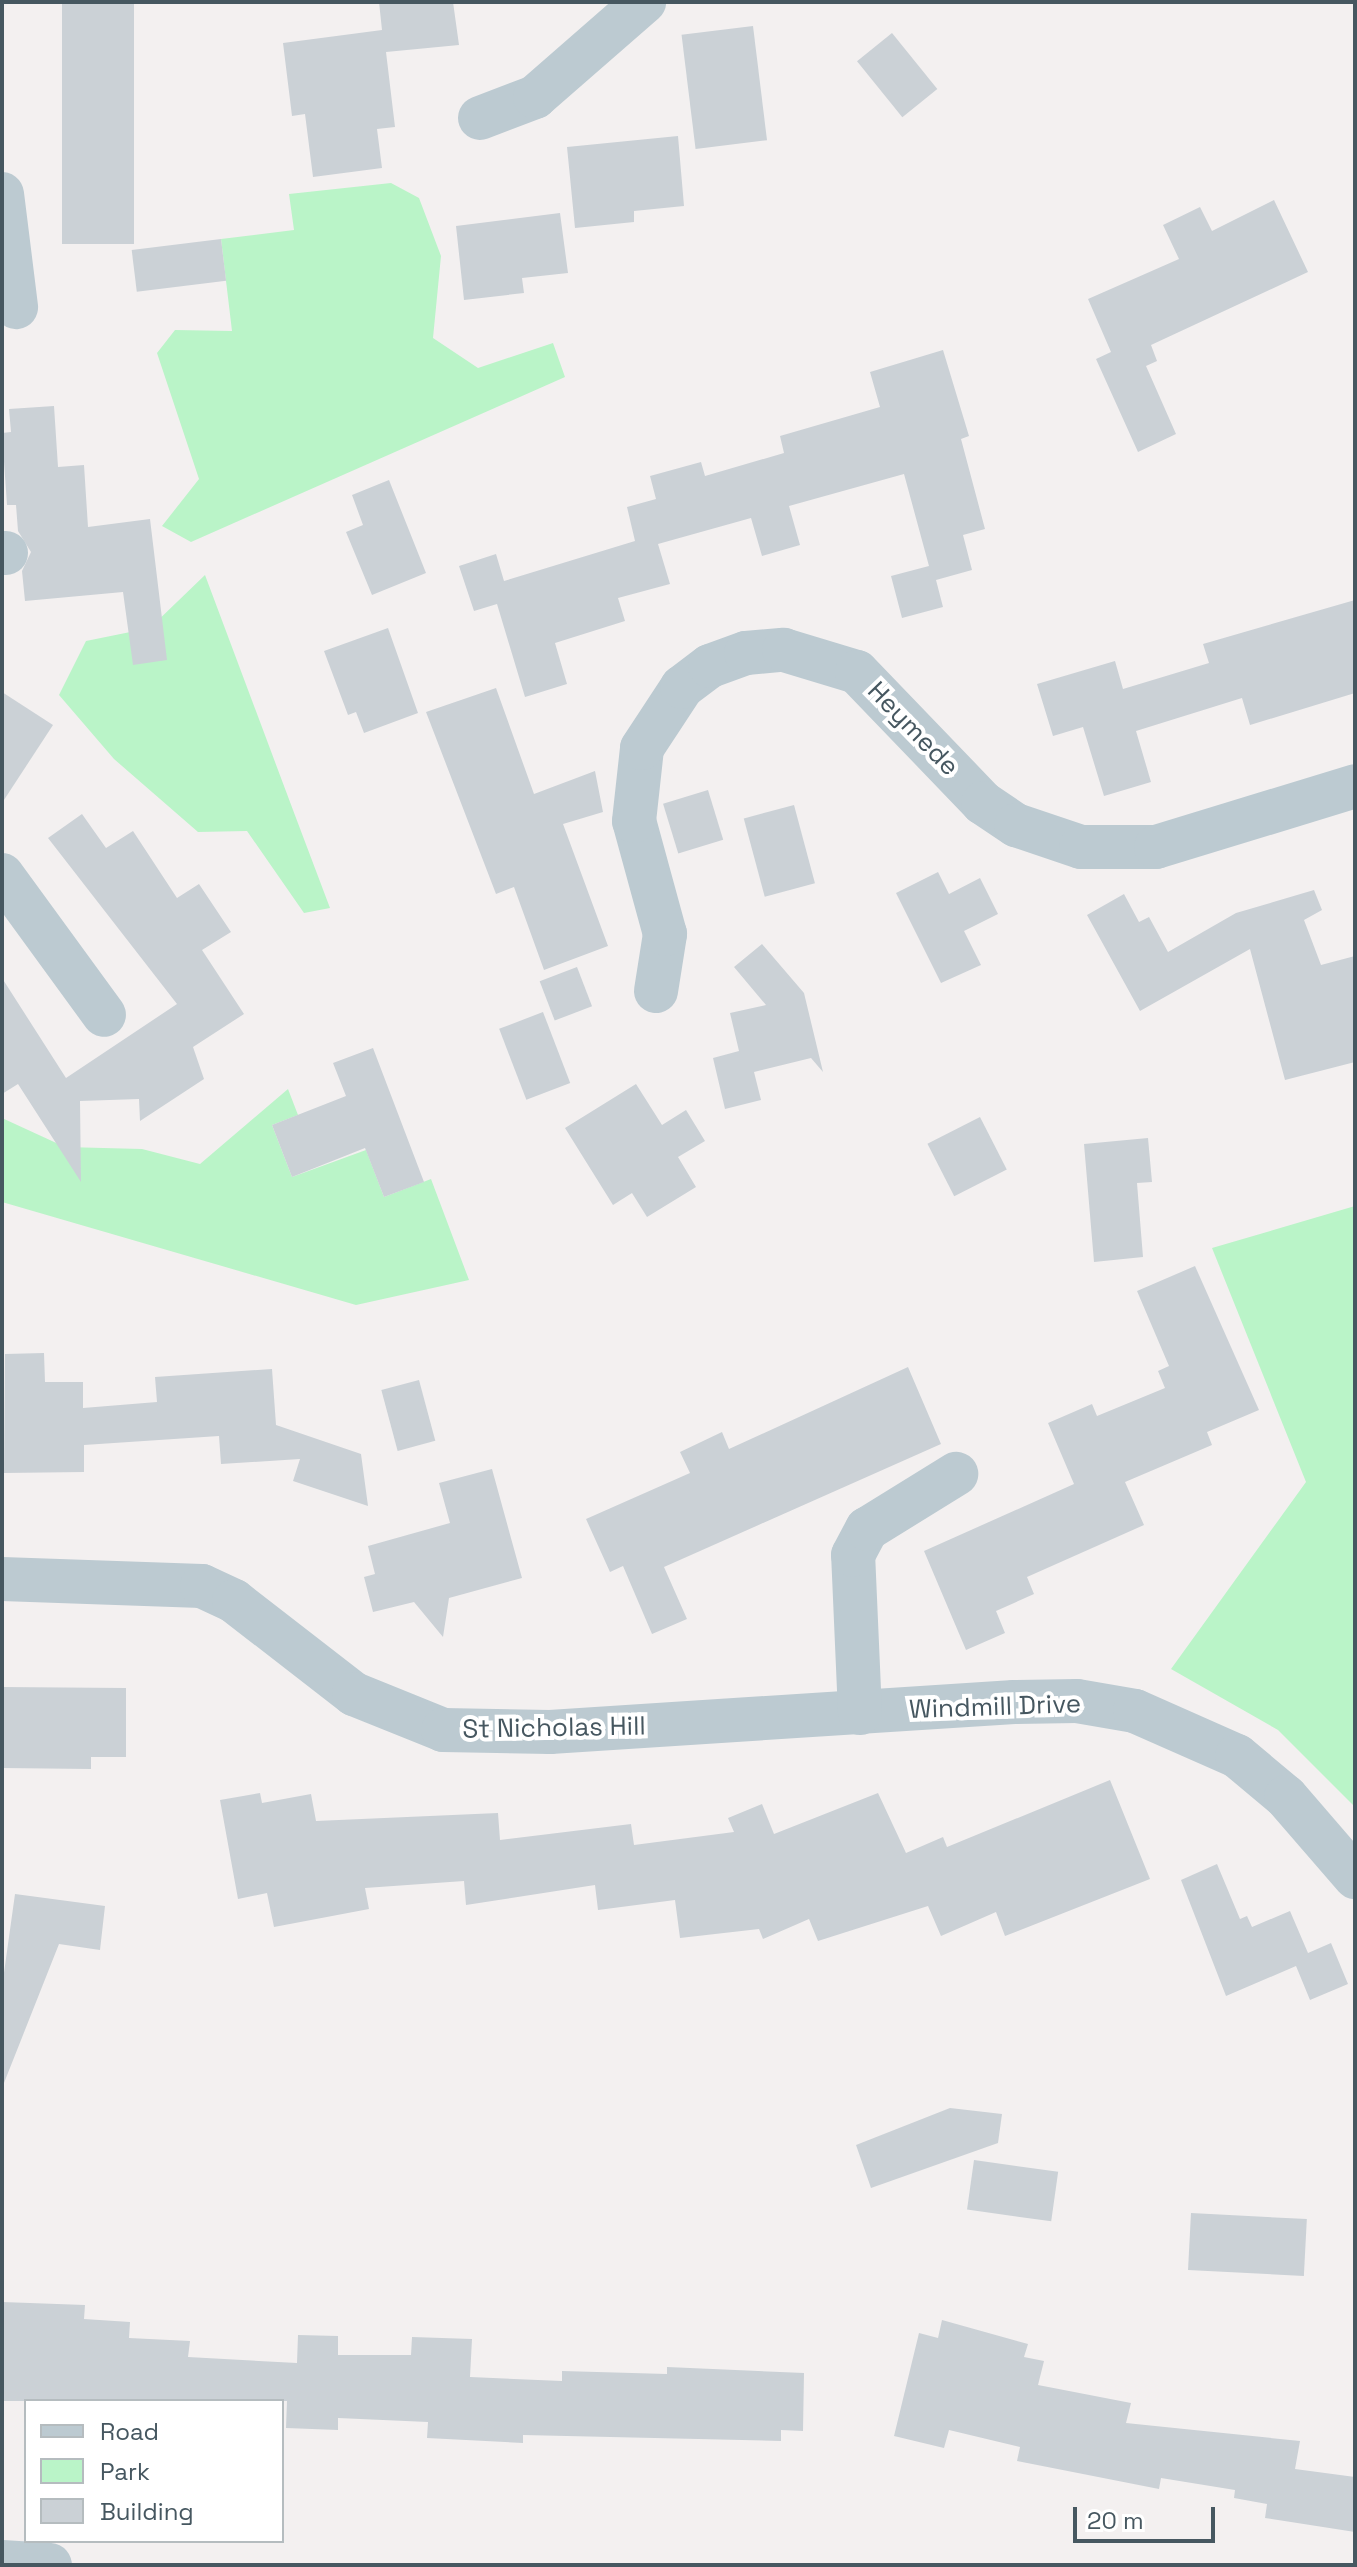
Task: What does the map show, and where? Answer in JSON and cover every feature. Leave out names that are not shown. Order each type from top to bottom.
[{"type":"street","points":[[480,118],[535,97],[644,2]]},
{"type":"street","points":[[2,194],[16,307]]},
{"type":"street","name":"Heymede","points":[[656,991],[665,934],[634,821],[642,748],[682,687],[710,666],[746,653],[784,650],[857,672],[983,803],[1016,825],[1081,847],[1171,843],[1355,786]]},
{"type":"street","points":[[2,875],[104,1015]]},
{"type":"street","points":[[860,1713],[853,1555],[867,1529],[956,1474]]},
{"type":"street","name":"St Nicholas Hill","points":[[2,1579],[202,1586],[234,1601],[354,1694],[443,1730],[550,1732],[860,1713]]},
{"type":"street","name":"Windmill Drive","points":[[860,1713],[1077,1701],[1135,1711],[1237,1756],[1286,1797],[1355,1877]]},
{"type":"street","points":[[2,2562],[50,2565]]},
{"type":"green space","points":[[391,183],[419,198],[441,256],[433,338],[478,368],[553,343],[565,377],[191,542],[162,526],[199,479],[157,353],[175,330],[232,331],[221,239],[294,230],[289,194]]},
{"type":"green space","points":[[205,575],[330,908],[304,913],[247,831],[198,832],[114,759],[59,695],[86,641],[150,628]]},
{"type":"green space","points":[[288,1089],[298,1115],[272,1125],[292,1177],[366,1150],[384,1197],[431,1179],[469,1280],[356,1305],[2,1202],[2,1118],[65,1147],[142,1149],[200,1164]]},
{"type":"green space","points":[[1355,1206],[1355,1807],[1278,1730],[1171,1669],[1306,1482],[1212,1248]]},
{"type":"building","points":[[62,2],[134,2],[134,244],[62,244]]},
{"type":"building","points":[[379,2],[453,2],[459,45],[386,52],[395,127],[377,129],[382,168],[313,177],[305,114],[292,116],[283,43],[382,30]]},
{"type":"building","points":[[753,26],[767,140],[696,149],[682,35]]},
{"type":"building","points":[[892,33],[937,89],[902,117],[857,61]]},
{"type":"building","points":[[678,136],[684,206],[634,211],[634,222],[575,228],[567,147]]},
{"type":"building","points":[[1274,200],[1308,272],[1151,345],[1157,361],[1146,366],[1176,434],[1138,452],[1096,359],[1111,352],[1088,299],[1179,259],[1163,225],[1200,207],[1212,231]]},
{"type":"building","points":[[560,213],[568,273],[522,278],[524,293],[464,300],[456,226]]},
{"type":"building","points":[[221,239],[226,281],[137,292],[132,250]]},
{"type":"building","points":[[943,350],[969,436],[961,439],[985,529],[963,535],[972,570],[936,580],[943,607],[902,618],[891,576],[929,566],[904,474],[789,506],[800,545],[762,556],[751,518],[658,544],[670,584],[618,598],[625,621],[555,643],[567,684],[525,697],[497,604],[474,611],[459,566],[496,554],[504,581],[635,541],[627,507],[656,499],[650,476],[701,462],[705,476],[784,453],[780,436],[880,407],[870,372]]},
{"type":"building","points":[[54,406],[58,467],[84,465],[88,527],[150,519],[167,660],[133,665],[123,592],[25,601],[22,571],[31,552],[18,531],[16,505],[7,505],[2,433],[11,432],[9,409]]},
{"type":"building","points":[[389,480],[426,573],[372,595],[346,532],[363,525],[352,495]]},
{"type":"building","points":[[1355,600],[1355,693],[1250,725],[1242,698],[1136,731],[1151,782],[1104,796],[1083,727],[1053,736],[1037,684],[1115,661],[1123,689],[1209,663],[1203,644]]},
{"type":"building","points":[[388,628],[418,713],[364,733],[356,712],[348,715],[324,651]]},
{"type":"building","points":[[496,688],[534,794],[595,771],[603,812],[563,824],[608,946],[544,970],[514,887],[496,894],[426,712]]},
{"type":"building","points":[[2,692],[53,725],[2,803]]},
{"type":"building","points":[[708,790],[723,840],[678,853],[663,804]]},
{"type":"building","points":[[794,805],[815,883],[765,897],[744,818]]},
{"type":"building","points":[[82,814],[106,848],[133,831],[177,898],[199,884],[231,932],[202,950],[244,1014],[193,1047],[204,1079],[140,1121],[139,1099],[80,1101],[81,1182],[18,1084],[2,1094],[2,978],[66,1078],[177,1004],[48,838]]},
{"type":"building","points":[[938,872],[949,894],[980,878],[998,914],[964,931],[981,965],[941,983],[896,893]]},
{"type":"building","points":[[1314,890],[1322,910],[1304,920],[1321,965],[1355,956],[1355,1062],[1285,1080],[1250,949],[1140,1011],[1087,915],[1124,894],[1139,922],[1149,917],[1168,952],[1236,913]]},
{"type":"building","points":[[762,944],[804,993],[823,1072],[811,1058],[754,1072],[761,1100],[725,1109],[713,1058],[739,1051],[730,1013],[766,1005],[734,967]]},
{"type":"building","points":[[577,967],[592,1006],[555,1021],[540,981]]},
{"type":"building","points":[[543,1012],[570,1083],[526,1100],[499,1029]]},
{"type":"building","points":[[373,1048],[424,1182],[384,1197],[365,1148],[292,1177],[272,1125],[346,1096],[333,1063]]},
{"type":"building","points":[[636,1084],[662,1125],[686,1110],[705,1141],[678,1157],[696,1187],[647,1217],[632,1193],[613,1205],[565,1128]]},
{"type":"building","points":[[980,1117],[1007,1170],[954,1196],[927,1144]]},
{"type":"building","points":[[1148,1138],[1152,1182],[1137,1183],[1143,1257],[1094,1262],[1084,1144]]},
{"type":"building","points":[[1195,1266],[1259,1410],[1207,1432],[1212,1445],[1125,1482],[1144,1525],[1027,1577],[1034,1594],[996,1611],[1005,1633],[966,1650],[924,1551],[1074,1484],[1048,1423],[1092,1404],[1097,1416],[1165,1388],[1158,1371],[1169,1366],[1137,1291]]},
{"type":"building","points":[[44,1353],[45,1382],[83,1382],[83,1408],[157,1402],[155,1377],[272,1369],[276,1425],[361,1454],[368,1506],[293,1481],[300,1459],[221,1464],[219,1436],[84,1445],[84,1472],[4,1473],[5,1354]]},
{"type":"building","points":[[908,1367],[941,1444],[664,1567],[687,1619],[652,1634],[623,1566],[610,1572],[586,1519],[690,1473],[680,1452],[722,1432],[729,1449]]},
{"type":"building","points":[[419,1380],[435,1441],[398,1451],[381,1390]]},
{"type":"building","points":[[492,1469],[522,1578],[449,1598],[443,1637],[414,1602],[373,1612],[364,1577],[375,1574],[368,1546],[450,1523],[439,1483]]},
{"type":"building","points":[[2,1687],[126,1688],[126,1757],[91,1757],[91,1769],[2,1768]]},
{"type":"building","points":[[1110,1780],[1150,1879],[1005,1936],[996,1912],[941,1936],[928,1906],[818,1941],[809,1919],[763,1939],[759,1929],[680,1938],[675,1900],[598,1910],[595,1885],[466,1905],[464,1881],[365,1888],[369,1909],[274,1927],[267,1893],[238,1899],[220,1800],[260,1793],[262,1803],[311,1794],[316,1821],[498,1813],[500,1840],[631,1824],[634,1845],[734,1832],[728,1818],[762,1804],[774,1834],[878,1793],[906,1853],[943,1837],[947,1847]]},
{"type":"building","points":[[1217,1864],[1240,1919],[1247,1916],[1252,1927],[1290,1911],[1308,1953],[1331,1943],[1348,1984],[1310,2000],[1296,1966],[1226,1996],[1181,1880]]},
{"type":"building","points":[[15,1894],[105,1906],[100,1950],[59,1944],[4,2083],[2,1987]]},
{"type":"building","points":[[950,2108],[1002,2114],[998,2143],[871,2188],[856,2145]]},
{"type":"building","points":[[974,2160],[1058,2172],[1051,2221],[967,2210]]},
{"type":"building","points":[[1191,2213],[1307,2219],[1304,2276],[1188,2270]]},
{"type":"building","points":[[2,2302],[85,2305],[84,2319],[130,2322],[129,2338],[190,2341],[188,2357],[297,2363],[298,2335],[338,2336],[338,2355],[411,2355],[412,2337],[472,2339],[470,2377],[562,2381],[562,2371],[667,2374],[667,2367],[804,2373],[803,2431],[781,2430],[781,2441],[523,2435],[523,2443],[427,2438],[428,2422],[338,2418],[338,2430],[286,2428],[287,2401],[284,2399],[2,2401]]},
{"type":"building","points":[[942,2320],[1028,2344],[1024,2357],[1044,2361],[1038,2385],[1131,2403],[1126,2423],[1300,2441],[1295,2469],[1355,2477],[1355,2532],[1265,2518],[1267,2504],[1234,2498],[1235,2490],[1161,2478],[1159,2489],[1017,2461],[1020,2447],[949,2430],[944,2448],[894,2436],[919,2333],[938,2338]]}]
